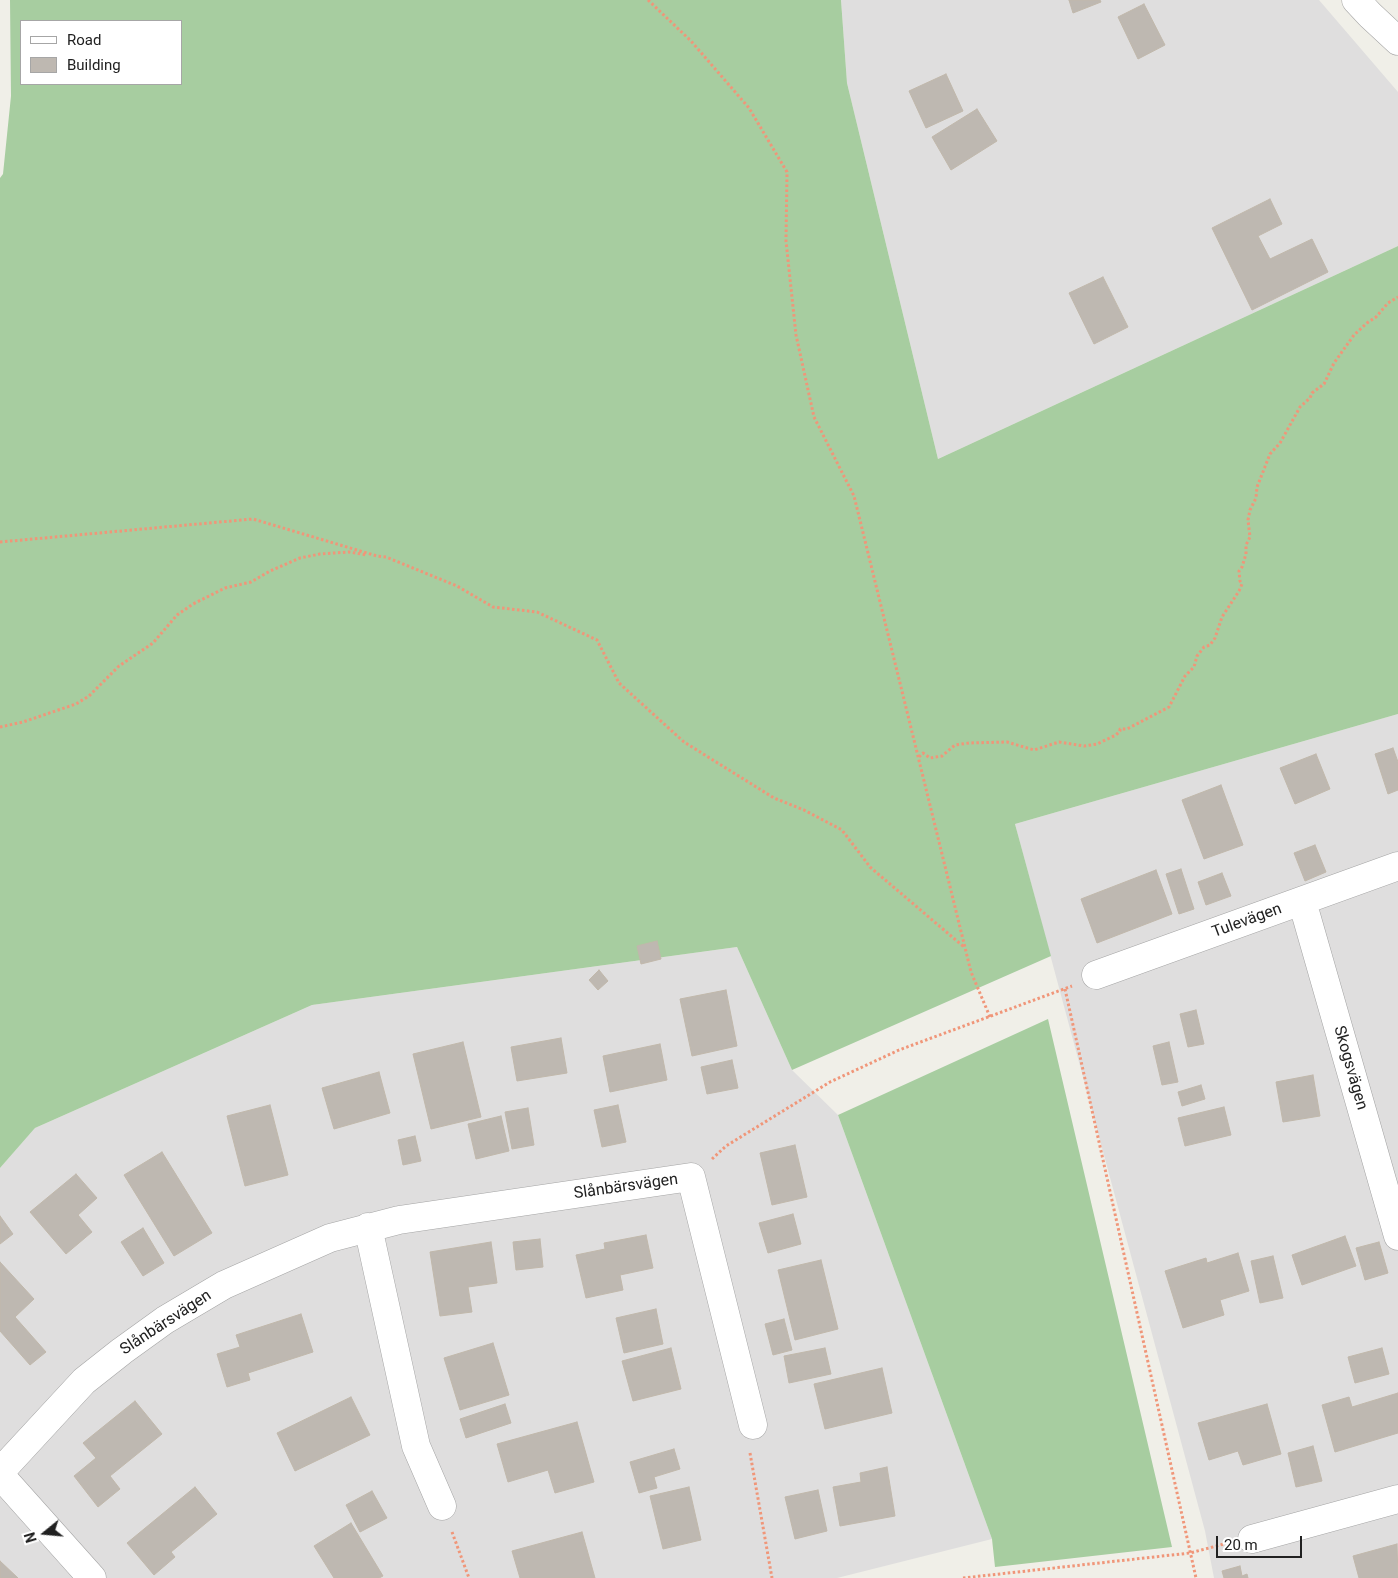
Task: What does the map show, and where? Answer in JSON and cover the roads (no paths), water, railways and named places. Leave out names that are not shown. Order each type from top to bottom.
[{"type":"street","points":[[1356,0],[1398,40]]},
{"type":"street","name":"Tulevägen","points":[[1096,975],[1398,866]]},
{"type":"street","name":"Skogsvägen","points":[[1302,901],[1398,1236]]},
{"type":"street","name":"Slånbärsvägen","points":[[92,1578],[0,1474],[84,1381],[122,1350],[165,1320],[224,1285],[330,1238],[368,1227],[399,1220],[691,1178],[753,1425]]},
{"type":"street","points":[[368,1227],[416,1446],[442,1506]]},
{"type":"street","points":[[1252,1539],[1398,1499]]}]
